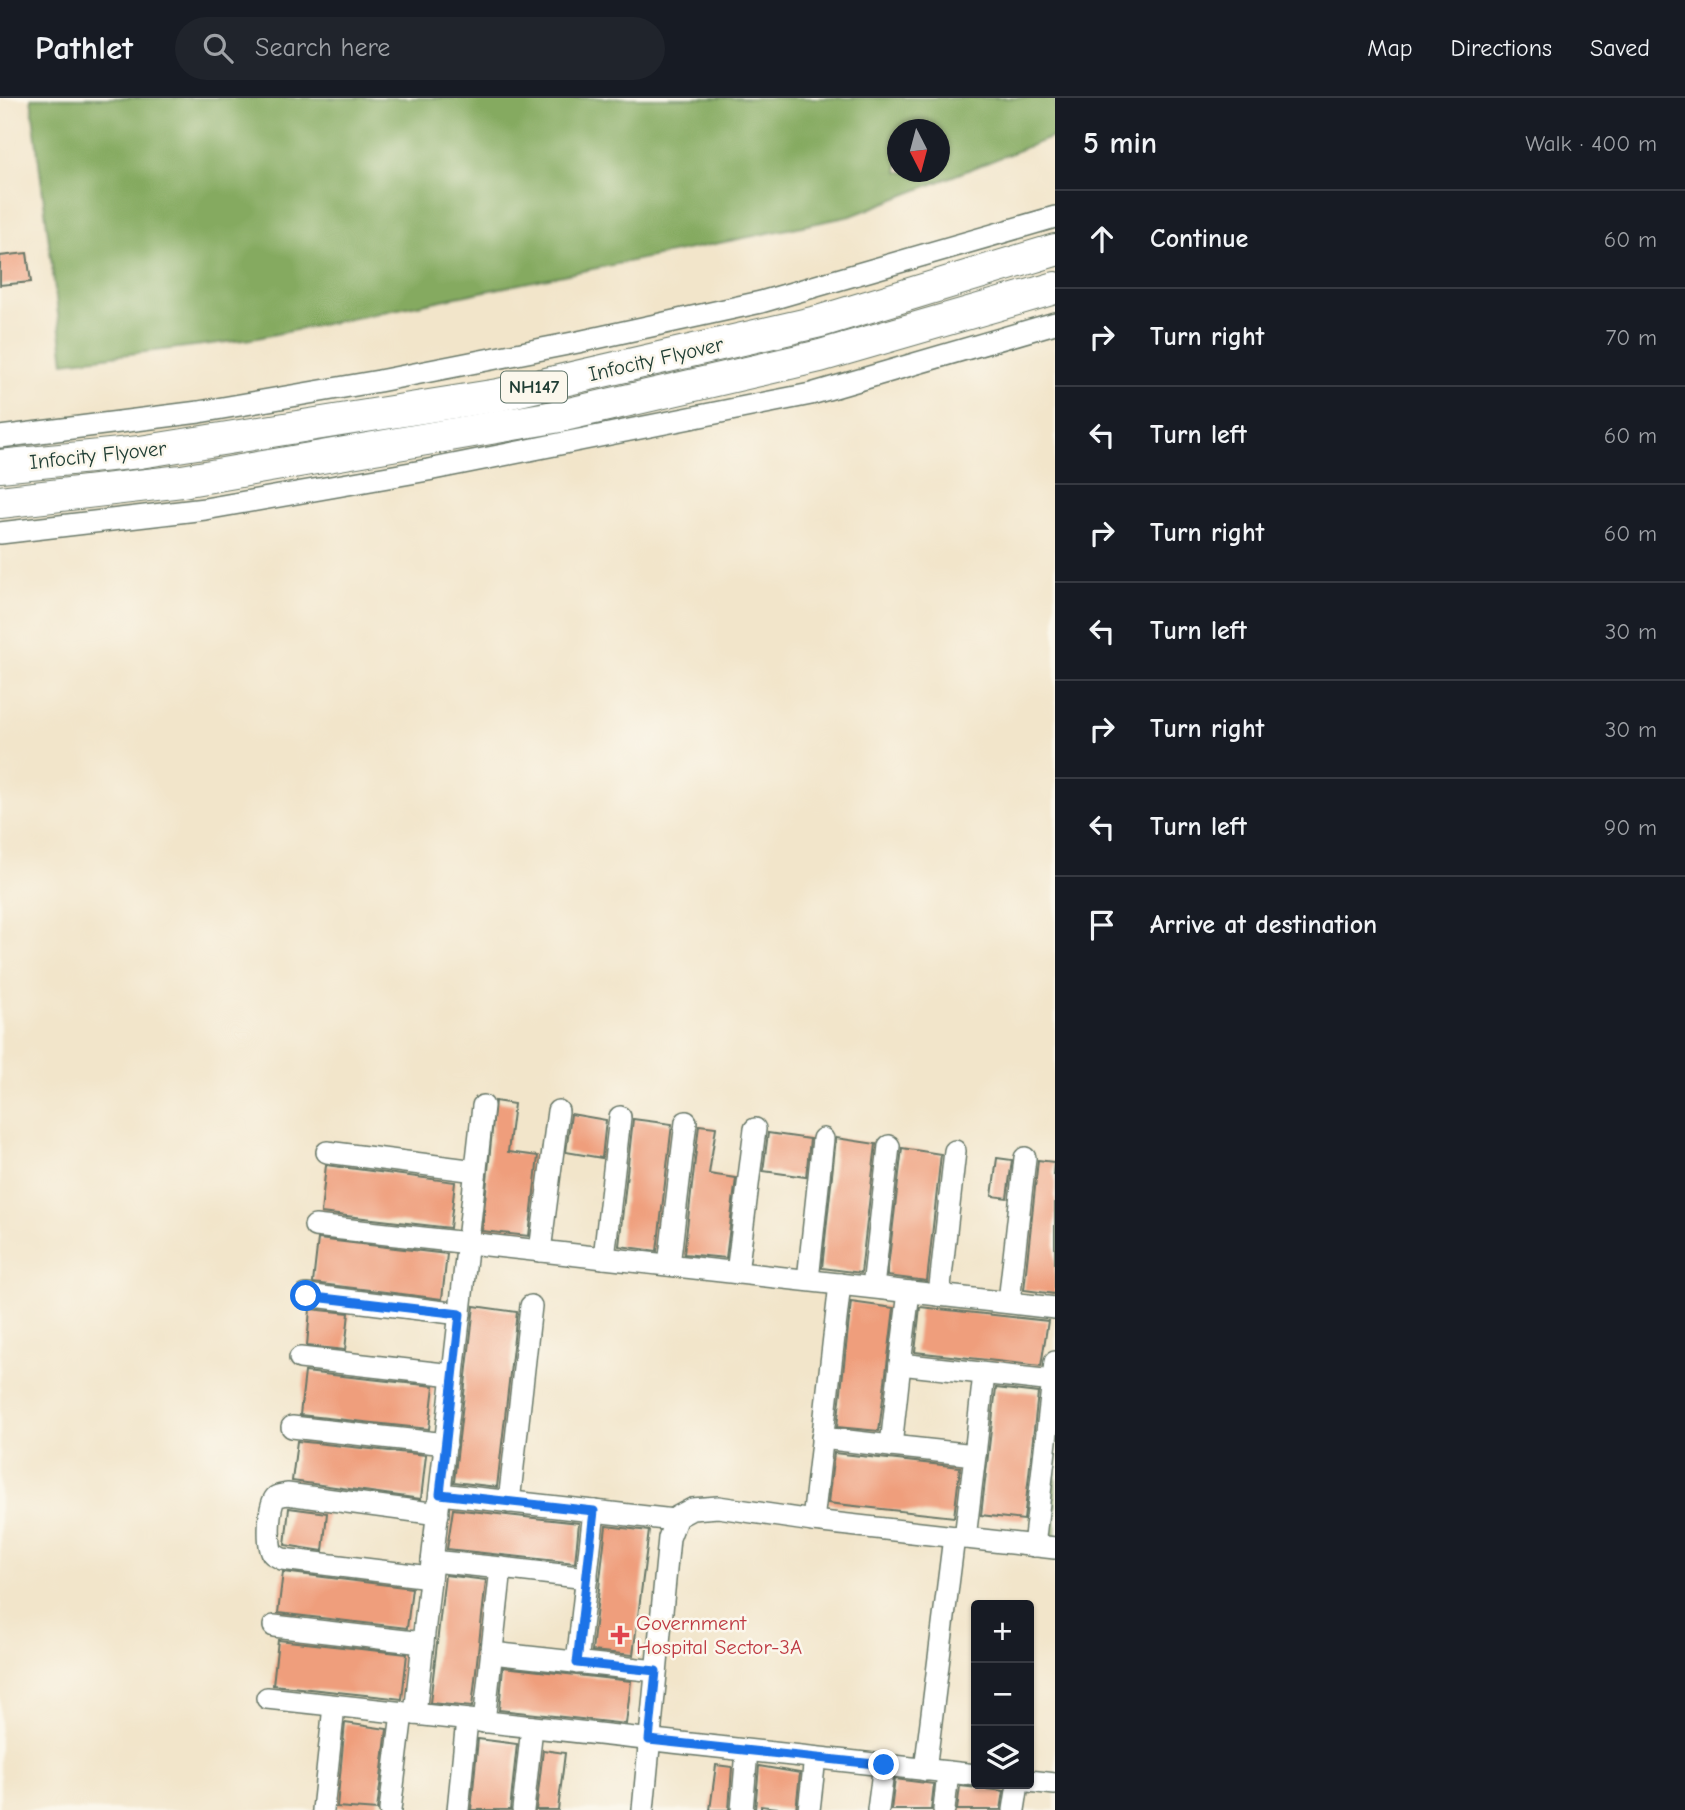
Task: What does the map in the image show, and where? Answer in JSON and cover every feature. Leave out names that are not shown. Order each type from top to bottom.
[{"type":"highway","name":"Infocity Flyover","points":[[0,466],[139,452],[498,396],[821,321],[1055,250]]},
{"type":"highway","name":"Infocity Flyover","points":[[0,502],[182,481],[560,416],[820,356],[1055,288]]},
{"type":"street","points":[[0,437],[212,410],[578,342],[761,302],[1055,217]]},
{"type":"street","points":[[0,533],[205,509],[469,462],[811,394],[1055,323]]},
{"type":"street","points":[[390,1810],[423,1643],[483,1106]]},
{"type":"street","points":[[540,1251],[558,1111]]},
{"type":"street","points":[[604,1258],[620,1117]]},
{"type":"street","points":[[669,1265],[686,1122]]},
{"type":"street","points":[[737,1273],[755,1129]]},
{"type":"street","points":[[808,1280],[824,1139]]},
{"type":"street","points":[[873,1287],[889,1146]]},
{"type":"street","points":[[939,1295],[955,1151]]},
{"type":"street","points":[[327,1152],[476,1171]]},
{"type":"street","points":[[1009,1302],[1025,1158]]},
{"type":"street","points":[[315,1226],[1055,1308]]},
{"type":"street","points":[[813,1521],[840,1284]]},
{"type":"street","points":[[891,1446],[909,1292]]},
{"type":"street","points":[[306,1296],[460,1314]]},
{"type":"street","points":[[509,1502],[531,1306]]},
{"type":"street","points":[[300,1358],[453,1375]]},
{"type":"street","points":[[587,1578],[501,1568],[431,1569],[282,1559],[273,1555],[268,1540],[273,1500],[287,1494],[439,1504],[509,1502],[674,1520],[692,1509],[718,1507],[813,1521],[1044,1547],[1054,1372],[984,1374],[901,1364]]},
{"type":"street","points":[[925,1770],[975,1455],[984,1374]]},
{"type":"street","points":[[292,1427],[446,1444]]},
{"type":"street","points":[[822,1438],[975,1455]]},
{"type":"street","points":[[577,1663],[594,1511]]},
{"type":"street","points":[[643,1810],[669,1538],[674,1520]]},
{"type":"street","points":[[458,1810],[475,1721],[492,1653],[501,1568]]},
{"type":"street","points":[[274,1626],[423,1643]]},
{"type":"street","points":[[492,1653],[656,1671]]},
{"type":"street","points":[[267,1698],[971,1774]]},
{"type":"street","points":[[323,1810],[334,1706]]},
{"type":"street","points":[[523,1810],[532,1727]]},
{"type":"street","points":[[742,1810],[747,1751]]},
{"type":"street","points":[[809,1810],[815,1758]]},
{"type":"street","points":[[878,1810],[884,1765]]},
{"type":"street","points":[[944,1810],[948,1772]]},
{"type":"street","points":[[1034,1782],[1055,1784]]},
{"type":"street","points":[[1014,1810],[1017,1789]]},
{"type":"green space","points":[[31,98],[1055,98],[1055,136],[950,177],[950,119],[887,119],[887,182],[938,182],[851,216],[252,339],[64,362]]},
{"type":"green space","points":[[1055,1457],[1055,1537],[1047,1536]]},
{"type":"building","points":[[27,253],[31,282],[0,285],[0,256]]},
{"type":"building","points":[[495,1101],[514,1104],[508,1152],[538,1156],[529,1236],[482,1231]]},
{"type":"building","points":[[571,1114],[606,1120],[602,1158],[566,1152]]},
{"type":"building","points":[[633,1119],[672,1124],[657,1251],[619,1246]]},
{"type":"building","points":[[699,1125],[716,1127],[709,1174],[736,1178],[726,1258],[684,1254]]},
{"type":"building","points":[[768,1133],[810,1139],[806,1177],[763,1171]]},
{"type":"building","points":[[836,1138],[876,1144],[861,1273],[822,1268]]},
{"type":"building","points":[[902,1148],[941,1154],[927,1281],[887,1276]]},
{"type":"building","points":[[997,1158],[1012,1160],[1007,1198],[992,1196]]},
{"type":"building","points":[[1038,1160],[1054,1162],[1055,1294],[1024,1290]]},
{"type":"building","points":[[326,1165],[455,1182],[450,1228],[321,1213]]},
{"type":"building","points":[[318,1239],[447,1254],[442,1299],[313,1283]]},
{"type":"building","points":[[851,1302],[894,1308],[879,1431],[837,1427]]},
{"type":"building","points":[[474,1306],[517,1312],[497,1487],[454,1482]]},
{"type":"building","points":[[920,1307],[1048,1321],[1041,1366],[915,1352]]},
{"type":"building","points":[[310,1309],[349,1313],[345,1350],[307,1346]]},
{"type":"building","points":[[305,1372],[434,1386],[429,1429],[300,1415]]},
{"type":"building","points":[[996,1388],[1038,1393],[1024,1520],[981,1515]]},
{"type":"building","points":[[297,1441],[426,1455],[421,1499],[292,1481]]},
{"type":"building","points":[[834,1453],[960,1467],[954,1517],[828,1503]]},
{"type":"building","points":[[289,1508],[327,1513],[323,1551],[285,1545]]},
{"type":"building","points":[[453,1509],[579,1523],[575,1563],[447,1549]]},
{"type":"building","points":[[606,1526],[649,1531],[633,1655],[592,1651]]},
{"type":"building","points":[[283,1572],[412,1588],[407,1628],[278,1613]]},
{"type":"building","points":[[445,1575],[486,1580],[472,1707],[430,1703]]},
{"type":"building","points":[[278,1640],[407,1654],[402,1699],[273,1685]]},
{"type":"building","points":[[503,1667],[631,1681],[626,1724],[499,1710]]},
{"type":"building","points":[[345,1723],[387,1729],[377,1810],[337,1807]]},
{"type":"building","points":[[478,1739],[517,1744],[510,1810],[471,1810]]},
{"type":"building","points":[[543,1750],[565,1753],[558,1810],[536,1810]]},
{"type":"building","points":[[716,1765],[732,1767],[729,1810],[710,1810]]},
{"type":"building","points":[[759,1766],[800,1773],[796,1810],[761,1806],[761,1810],[755,1810]]},
{"type":"building","points":[[895,1779],[934,1784],[931,1810],[891,1810]]},
{"type":"building","points":[[960,1786],[1004,1791],[1001,1810],[957,1810]]},
{"type":"place","name":"Government Hospital Sector-3A","points":[[620,1635]]},
{"type":"route","points":[[306,1296],[460,1314],[440,1494],[594,1511],[577,1663],[656,1671],[649,1740],[884,1765]]}]
